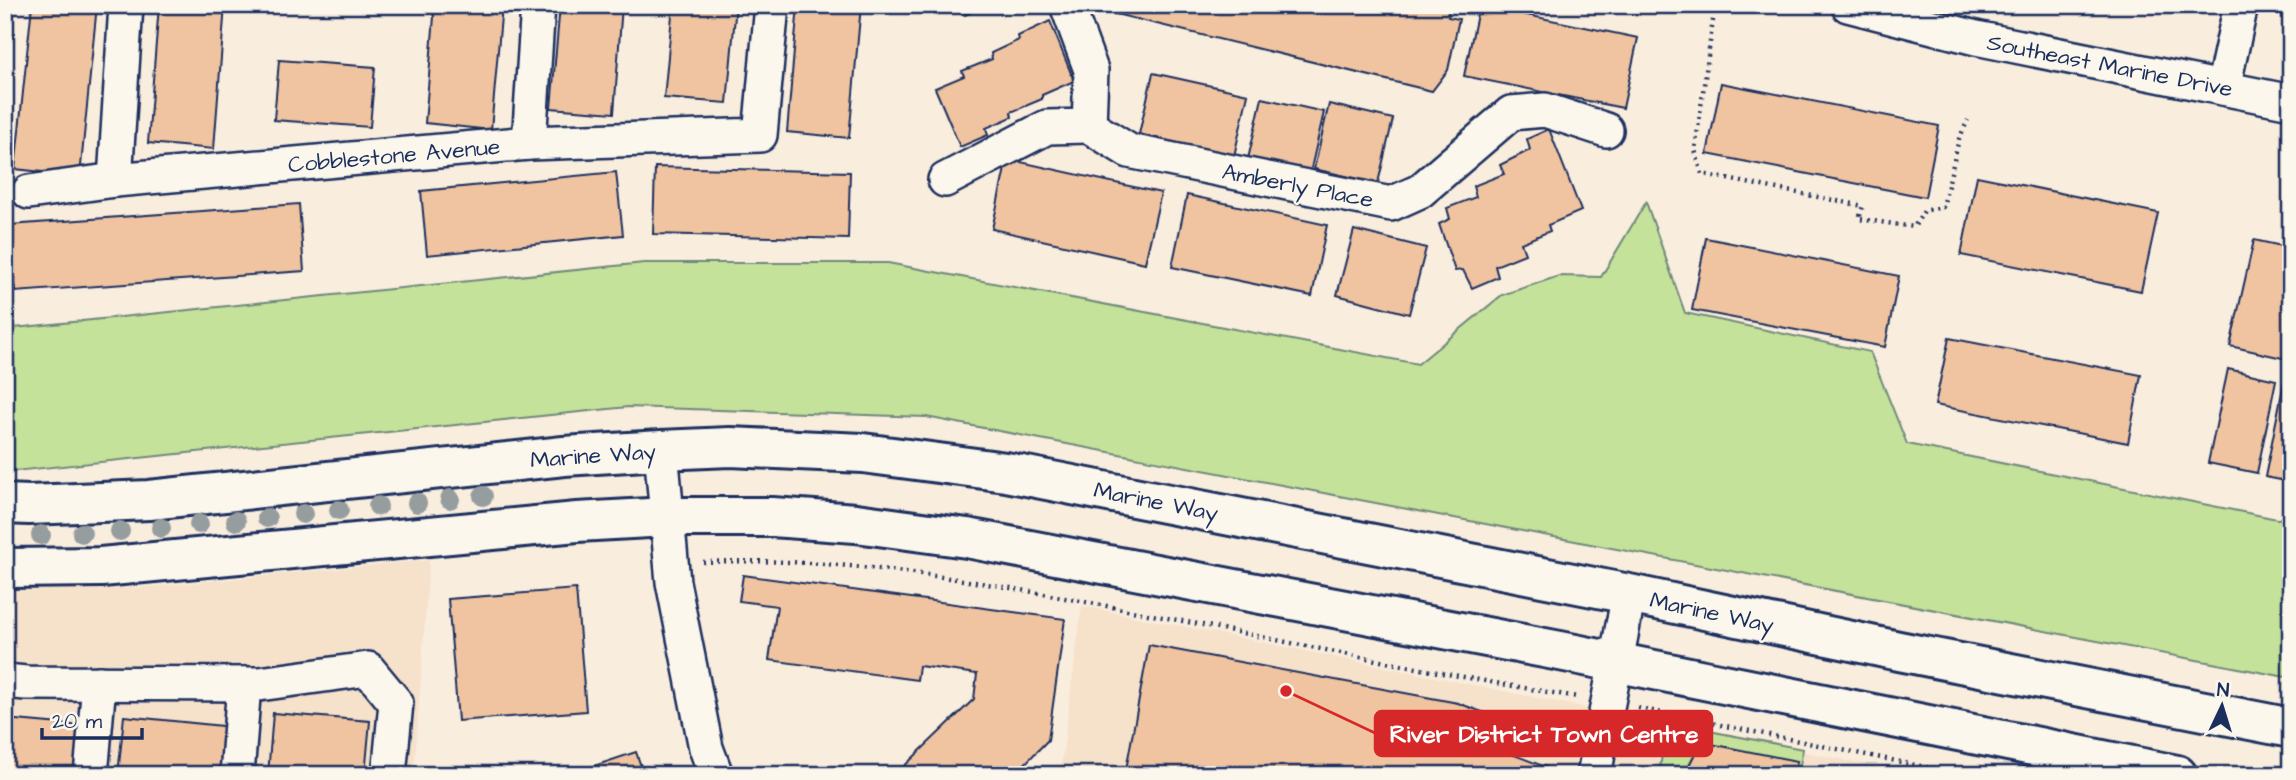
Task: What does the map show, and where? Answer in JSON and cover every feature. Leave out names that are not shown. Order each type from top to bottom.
[{"type":"main road","name":"Marine Way","points":[[5,504],[149,500],[564,456],[661,450],[730,447],[863,453],[1006,472],[2291,728]]},
{"type":"main road","points":[[5,568],[101,567],[577,522],[667,517],[772,517],[856,523],[967,538],[2177,775]]},
{"type":"street","points":[[115,180],[126,5]]},
{"type":"street","points":[[529,143],[538,5]]},
{"type":"street","name":"Cobblestone Avenue","points":[[29,192],[115,180],[529,143],[760,135],[772,5]]},
{"type":"street","points":[[945,180],[1047,127],[1089,126],[1091,70],[1067,5]]},
{"type":"street","name":"Southeast Marine Drive","points":[[1848,5],[1976,38],[2291,102]]},
{"type":"street","points":[[2223,88],[2241,5]]},
{"type":"street","name":"Amberly Place","points":[[1089,126],[1129,151],[1391,204],[1420,191],[1510,113],[1545,110],[1606,130]]},
{"type":"street","points":[[661,450],[673,582],[705,748],[716,775]]},
{"type":"street","points":[[1594,775],[1629,594]]},
{"type":"street","points":[[5,681],[258,684],[368,669],[396,703],[389,775]]},
{"type":"street","points":[[91,775],[99,683]]},
{"type":"street","points":[[237,775],[244,684]]},
{"type":"path","points":[[1714,13],[1695,150],[1702,174],[1863,206],[1859,219],[1914,227],[1924,211],[1943,208],[1959,139],[1968,120]]},
{"type":"path","points":[[702,562],[804,562],[912,571],[1052,595],[1579,697]]},
{"type":"path","points":[[1638,708],[1964,775]]},
{"type":"shaded area","points":[[429,560],[414,775],[5,775],[5,590],[135,588]]},
{"type":"shaded area","points":[[1082,606],[1919,775],[1060,775]]},
{"type":"green space","points":[[1646,202],[1685,313],[1870,352],[1907,444],[2277,519],[2291,517],[2291,678],[926,417],[628,407],[5,472],[5,329],[644,263],[888,263],[1418,364],[1502,295],[1559,276],[1601,277]]},
{"type":"green space","points":[[1683,726],[1803,749],[1799,770],[1701,742],[1685,773],[1660,768],[1664,742]]},
{"type":"building","points":[[32,5],[97,5],[80,176],[15,169]]},
{"type":"building","points":[[159,5],[225,5],[214,149],[148,143]]},
{"type":"building","points":[[435,5],[502,5],[491,130],[425,123]]},
{"type":"building","points":[[560,5],[622,5],[614,113],[551,108]]},
{"type":"building","points":[[673,5],[736,5],[727,103],[664,98]]},
{"type":"building","points":[[798,5],[861,5],[849,138],[787,132]]},
{"type":"building","points":[[961,5],[987,5],[965,15]]},
{"type":"building","points":[[1092,5],[1450,5],[1448,17],[1459,19],[1448,70],[1432,91],[1091,8]]},
{"type":"building","points":[[1479,5],[1638,38],[1623,108],[1464,76]]},
{"type":"building","points":[[1050,21],[1074,81],[1011,112],[1012,117],[986,128],[988,135],[960,147],[935,88],[964,76],[962,71],[992,59],[991,53]]},
{"type":"building","points":[[279,60],[375,67],[370,127],[274,120]]},
{"type":"building","points":[[1153,73],[1248,94],[1234,156],[1139,134]]},
{"type":"building","points":[[1721,83],[1939,126],[1925,197],[1707,154]]},
{"type":"building","points":[[1262,98],[1324,112],[1310,173],[1248,159]]},
{"type":"building","points":[[1329,104],[1393,119],[1378,183],[1314,169]]},
{"type":"building","points":[[1549,129],[1581,211],[1548,225],[1550,231],[1521,243],[1525,254],[1495,266],[1498,277],[1472,288],[1463,270],[1455,271],[1439,224],[1450,219],[1447,208],[1476,197],[1473,186],[1504,174],[1500,165],[1530,150],[1527,139]]},
{"type":"building","points":[[1007,159],[1161,193],[1145,263],[992,229]]},
{"type":"building","points":[[655,167],[850,172],[848,239],[653,234]]},
{"type":"building","points":[[616,172],[623,235],[427,255],[421,191]]},
{"type":"building","points":[[1977,176],[2158,213],[2141,291],[1961,255]]},
{"type":"building","points":[[1187,195],[1327,225],[1312,296],[1172,267]]},
{"type":"building","points":[[299,204],[304,271],[15,292],[10,225]]},
{"type":"building","points":[[1354,230],[1426,248],[1409,314],[1337,295]]},
{"type":"building","points":[[1706,238],[1899,276],[1885,347],[1692,310]]},
{"type":"building","points":[[2254,240],[2291,248],[2291,360],[2230,346]]},
{"type":"building","points":[[1949,338],[2141,375],[2128,443],[1935,405]]},
{"type":"building","points":[[2228,369],[2276,380],[2257,473],[2208,463]]},
{"type":"building","points":[[2284,382],[2291,384],[2291,482],[2265,477]]},
{"type":"building","points":[[743,575],[1065,619],[1048,740],[1014,775],[895,775],[974,699],[977,674],[919,666],[917,680],[769,660],[777,606],[739,601]]},
{"type":"building","points":[[576,589],[586,711],[458,721],[448,599]]},
{"type":"building","points":[[1149,645],[1458,703],[1515,724],[1506,752],[1546,767],[1543,775],[1125,775]]},
{"type":"building","points":[[273,713],[370,721],[365,775],[268,775]]},
{"type":"building","points":[[124,716],[232,727],[227,775],[118,775]]},
{"type":"building","points":[[5,719],[82,726],[78,775],[5,775]]},
{"type":"building","points":[[1701,742],[1797,761],[1794,775],[1684,775]]},
{"type":"building","points":[[636,752],[644,775],[567,775]]},
{"type":"place","name":"River District Town Centre","points":[[1286,691]]}]
